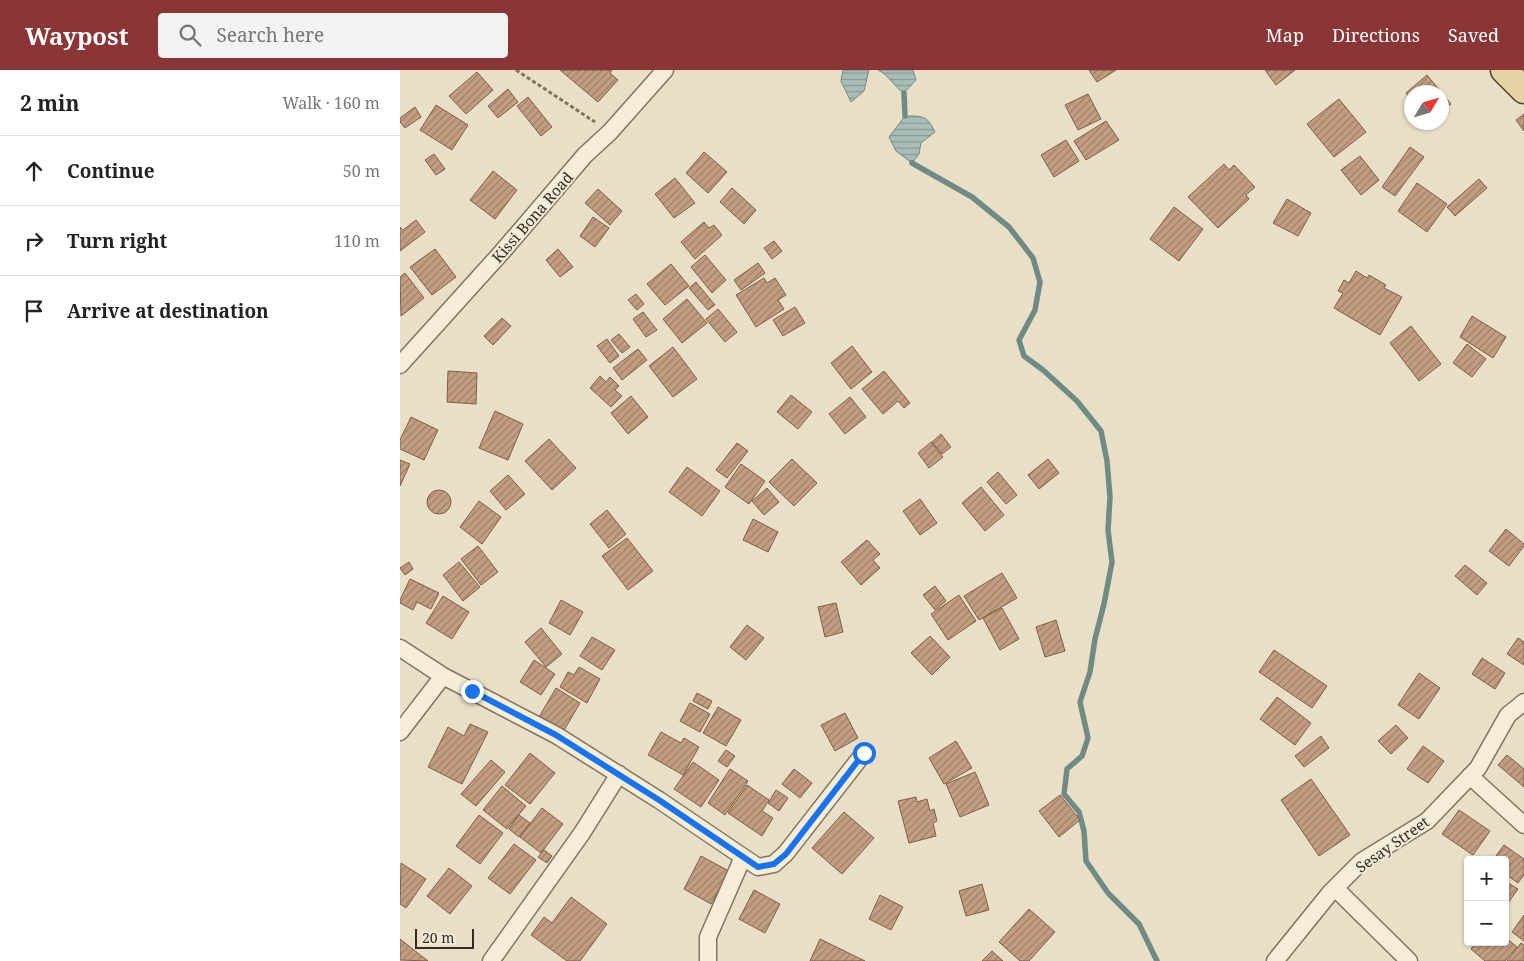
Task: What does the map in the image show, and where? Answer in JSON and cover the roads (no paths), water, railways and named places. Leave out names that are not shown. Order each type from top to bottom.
[{"type":"main road","points":[[1504,70],[1524,90]]},
{"type":"street","name":"Kissi Bona Road","points":[[400,364],[502,252],[585,155],[610,132],[665,70]]},
{"type":"street","points":[[400,648],[443,676],[556,735],[619,774],[758,867],[774,864],[786,854],[864,753]]},
{"type":"street","points":[[400,732],[443,676]]},
{"type":"street","name":"Sesay Street","points":[[1275,961],[1335,888],[1362,861],[1427,821],[1478,768],[1508,715],[1524,702]]},
{"type":"street","points":[[491,961],[582,833],[619,774]]},
{"type":"street","points":[[1470,776],[1524,825]]},
{"type":"street","points":[[708,961],[708,937],[743,857]]},
{"type":"street","points":[[1335,888],[1409,961]]},
{"type":"water","points":[[843,70],[869,70],[864,91],[851,102],[841,81]]},
{"type":"water","points":[[878,70],[913,70],[916,80],[904,93],[886,75]]},
{"type":"water","points":[[905,116],[927,119],[935,132],[921,143],[919,154],[912,163],[896,151],[889,137]]},
{"type":"waterway","points":[[904,93],[905,116]]},
{"type":"waterway","points":[[912,163],[972,197],[1009,227],[1033,258],[1040,282],[1035,310],[1019,340],[1024,356],[1043,370],[1077,401],[1101,431],[1107,461],[1110,497],[1108,530],[1112,562],[1095,639],[1090,672],[1080,702],[1088,738],[1082,756],[1067,769],[1064,794],[1079,812],[1084,831],[1086,861],[1108,893],[1139,924],[1157,961]]}]
